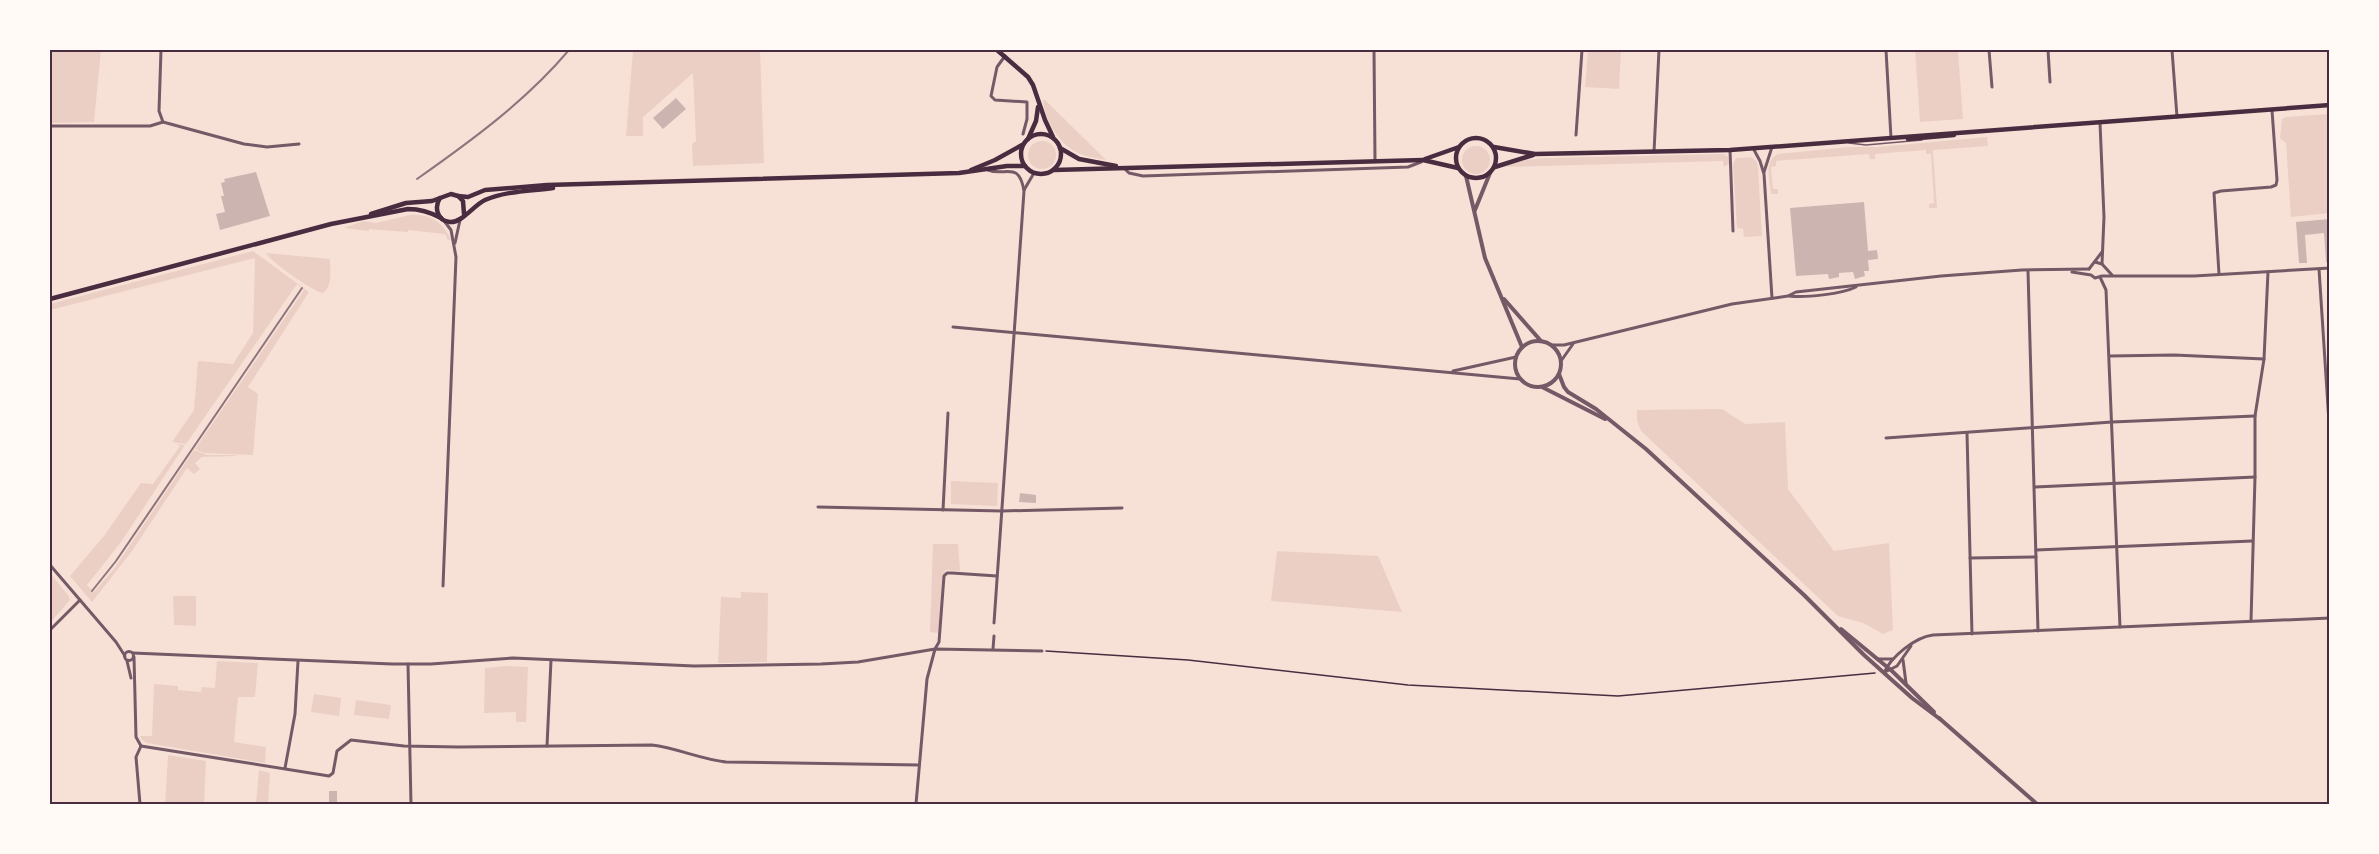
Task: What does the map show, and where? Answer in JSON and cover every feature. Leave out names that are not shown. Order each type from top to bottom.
[{"type":"main road","points":[[997,50],[1033,85],[1039,104],[1060,148],[1079,159],[1124,168]]},
{"type":"main road","points":[[1024,166],[1021,153],[1036,121],[1039,104]]},
{"type":"main road","points":[[1899,138],[2330,105]]},
{"type":"main road","points":[[958,173],[995,160],[1041,134],[1054,139]]},
{"type":"main road","points":[[1494,147],[1535,154],[1730,150],[1892,138],[1926,139],[1959,134]]},
{"type":"main road","points":[[340,224],[406,202],[427,202],[450,194],[468,196],[485,190],[571,185],[958,173],[1007,166],[1024,166],[1034,173],[1045,174],[1054,170],[1423,160],[1458,168],[1466,176],[1478,178],[1490,173],[1495,167],[1497,158],[1494,147],[1488,141],[1478,138],[1466,140],[1459,147],[1423,160]]},
{"type":"main road","points":[[1458,168],[1456,159],[1459,147]]},
{"type":"main road","points":[[1054,170],[1061,160],[1060,148]]},
{"type":"main road","points":[[1495,167],[1535,154]]},
{"type":"main road","points":[[50,299],[340,224],[408,209],[430,212],[451,222],[493,197],[571,185]]},
{"type":"main road","points":[[458,196],[464,204],[461,218]]},
{"type":"main road","points":[[440,198],[436,208],[441,218]]},
{"type":"street","points":[[161,50],[159,111],[163,122]]},
{"type":"street","points":[[1374,50],[1375,161]]},
{"type":"street","points":[[1576,135],[1582,50]]},
{"type":"street","points":[[1654,152],[1659,50]]},
{"type":"street","points":[[1886,50],[1892,138]]},
{"type":"street","points":[[1989,50],[1992,87]]},
{"type":"street","points":[[2048,50],[2050,82]]},
{"type":"street","points":[[2172,50],[2177,117]]},
{"type":"street","points":[[1005,56],[997,67],[991,96],[995,100],[1027,102],[1027,119],[1023,134]]},
{"type":"street","points":[[2219,274],[2214,193],[2271,188],[2276,185],[2272,109]]},
{"type":"street","points":[[50,126],[150,126],[163,122],[267,147],[299,144]]},
{"type":"street","points":[[2100,123],[2104,217],[2102,264],[2113,276]]},
{"type":"street","points":[[1764,174],[1772,147]]},
{"type":"street","points":[[1753,148],[1764,174],[1772,298]]},
{"type":"street","points":[[1730,150],[1733,231]]},
{"type":"street","points":[[1124,168],[1130,173],[1143,176],[1408,167],[1423,160]]},
{"type":"street","points":[[986,170],[993,172],[1007,170],[1016,174],[1022,182],[1024,191],[994,623]]},
{"type":"street","points":[[1024,191],[1034,173]]},
{"type":"street","points":[[1475,211],[1490,173]]},
{"type":"street","points":[[1466,176],[1485,258],[1522,347]]},
{"type":"street","points":[[441,218],[451,230],[455,244]]},
{"type":"street","points":[[443,586],[456,310],[455,244],[461,218]]},
{"type":"street","points":[[1618,427],[1573,402],[1541,387],[1528,385],[1520,379],[1515,367],[1516,357],[1522,347],[1532,342],[1551,345],[1574,343],[1726,306],[1788,296],[1796,292],[1847,286],[1858,287],[1941,276],[2089,269],[2103,248]]},
{"type":"street","points":[[2095,262],[2102,264]]},
{"type":"street","points":[[2064,271],[2091,275],[2095,278],[2330,268]]},
{"type":"street","points":[[2089,269],[2091,275]]},
{"type":"street","points":[[2105,269],[2101,276],[2106,290],[2120,628]]},
{"type":"street","points":[[2319,269],[2330,438]]},
{"type":"street","points":[[2028,271],[2038,631]]},
{"type":"street","points":[[2251,621],[2256,477],[2254,417],[2264,359],[2268,272]]},
{"type":"street","points":[[1500,294],[1541,342]]},
{"type":"street","points":[[953,327],[1520,379]]},
{"type":"street","points":[[2324,338],[2330,338]]},
{"type":"street","points":[[1574,343],[1561,361],[1559,374],[1568,392],[1596,409],[1694,492],[1884,673],[1912,698],[1941,719]]},
{"type":"street","points":[[1551,345],[1556,349],[1561,361]]},
{"type":"street","points":[[2109,356],[2155,355],[2264,359]]},
{"type":"street","points":[[1448,372],[1516,357]]},
{"type":"street","points":[[1541,387],[1551,383],[1559,374]]},
{"type":"street","points":[[943,510],[948,413]]},
{"type":"street","points":[[1886,438],[2112,422],[2254,417]]},
{"type":"street","points":[[1967,433],[1972,634]]},
{"type":"street","points":[[2035,487],[2256,477]]},
{"type":"street","points":[[818,507],[1002,511],[1122,508]]},
{"type":"street","points":[[2036,550],[2252,542]]},
{"type":"street","points":[[1970,558],[2036,557]]},
{"type":"street","points":[[50,565],[116,642],[126,658],[133,682]]},
{"type":"street","points":[[916,804],[927,678],[939,642],[945,574],[997,576]]},
{"type":"street","points":[[50,630],[80,600]]},
{"type":"street","points":[[1884,673],[1893,659],[1927,636],[2330,618]]},
{"type":"street","points":[[1831,622],[1892,670],[1941,719],[2037,804]]},
{"type":"street","points":[[993,649],[994,636]]},
{"type":"street","points":[[116,642],[133,654]]},
{"type":"street","points":[[1884,673],[1892,670],[1903,660],[1912,645]]},
{"type":"street","points":[[126,658],[126,652],[408,664],[504,658],[694,666],[858,662],[935,650],[1042,651]]},
{"type":"street","points":[[126,658],[130,660],[133,654]]},
{"type":"street","points":[[133,654],[136,737],[141,746]]},
{"type":"street","points":[[1876,658],[1893,659]]},
{"type":"street","points":[[547,746],[551,660]]},
{"type":"street","points":[[1903,660],[1906,685]]},
{"type":"street","points":[[285,768],[295,714],[297,661]]},
{"type":"street","points":[[408,664],[411,804]]},
{"type":"street","points":[[141,746],[331,776],[337,751],[351,740],[458,747],[652,745],[726,762],[919,765]]},
{"type":"street","points":[[140,804],[136,757],[141,746]]},
{"type":"lane","points":[[1845,142],[1866,145],[1926,139]]},
{"type":"path","points":[[1042,651],[1188,660],[1408,685],[1618,696],[1884,673]]},
{"type":"shaded area","points":[[50,50],[101,50],[94,122],[50,123]]},
{"type":"shaded area","points":[[760,50],[764,163],[693,166],[692,144],[696,141],[693,73],[643,117],[643,136],[626,136],[633,51]]},
{"type":"shaded area","points":[[1588,50],[1621,50],[1619,89],[1585,87]]},
{"type":"shaded area","points":[[1915,50],[1958,51],[1963,119],[1920,122]]},
{"type":"shaded area","points":[[1043,100],[1106,160],[1081,154],[1064,143],[1046,116]]},
{"type":"shaded area","points":[[2329,114],[2329,213],[2291,217],[2286,143],[2280,138],[2282,119]]},
{"type":"shaded area","points":[[1987,137],[1988,146],[1933,150],[1937,208],[1929,208],[1929,204],[1934,203],[1931,154],[1926,154],[1926,150],[1875,154],[1875,159],[1870,159],[1869,154],[1776,161],[1776,166],[1771,167],[1773,189],[1778,189],[1778,194],[1771,194],[1769,166],[1773,157],[1778,154]]},
{"type":"shaded area","points":[[1042,141],[1052,145],[1056,155],[1052,165],[1042,169],[1032,165],[1028,155],[1032,145]]},
{"type":"shaded area","points":[[1476,146],[1486,150],[1490,160],[1486,170],[1476,174],[1466,170],[1462,160],[1466,150]]},
{"type":"shaded area","points":[[1724,154],[1728,157],[1729,164],[1724,167],[1723,161],[1505,167],[1518,161],[1544,158]]},
{"type":"shaded area","points":[[1751,157],[1757,162],[1758,168],[1762,236],[1744,237],[1743,229],[1737,228],[1733,164],[1736,158]]},
{"type":"shaded area","points":[[410,215],[430,217],[435,220],[444,228],[451,240],[448,240],[445,234],[344,228],[363,221],[376,223]]},
{"type":"shaded area","points":[[253,251],[309,292],[248,387],[258,394],[253,455],[204,453],[195,449],[304,290],[297,284],[186,444],[172,442],[194,410],[198,361],[233,364],[253,333],[255,258],[50,310],[50,304]]},
{"type":"shaded area","points":[[266,253],[330,259],[330,278],[326,291],[322,293],[316,291],[283,269]]},
{"type":"shaded area","points":[[1722,409],[1745,424],[1785,422],[1788,489],[1834,551],[1889,543],[1893,630],[1883,634],[1863,623],[1838,616],[1641,431],[1637,421],[1637,410]]},
{"type":"shaded area","points":[[176,444],[185,445],[121,542],[87,585],[94,592],[114,569],[194,450],[207,455],[237,456],[202,457],[195,463],[200,469],[194,474],[187,468],[132,551],[92,602],[70,576],[104,536],[141,483],[153,484],[180,446]]},
{"type":"shaded area","points":[[951,481],[998,483],[997,506],[951,504]]},
{"type":"shaded area","points":[[933,544],[958,544],[960,571],[945,570],[938,633],[930,632]]},
{"type":"shaded area","points":[[1277,551],[1378,556],[1402,612],[1271,601]]},
{"type":"shaded area","points":[[50,573],[70,600],[50,623]]},
{"type":"shaded area","points":[[741,592],[768,593],[767,662],[718,663],[721,597],[741,598]]},
{"type":"shaded area","points":[[173,596],[196,596],[196,626],[174,625]]},
{"type":"shaded area","points":[[217,661],[258,663],[255,697],[238,697],[234,742],[266,747],[265,763],[147,743],[140,736],[152,736],[154,684],[178,686],[178,690],[201,692],[202,687],[215,688]]},
{"type":"shaded area","points":[[528,667],[526,722],[516,722],[516,712],[484,713],[485,668]]},
{"type":"shaded area","points":[[314,694],[341,698],[339,716],[311,712]]},
{"type":"shaded area","points":[[356,700],[391,705],[389,719],[354,715]]},
{"type":"shaded area","points":[[168,755],[206,761],[204,804],[165,804]]},
{"type":"shaded area","points":[[259,770],[270,773],[268,804],[256,804]]},
{"type":"building","points":[[676,98],[686,109],[663,129],[653,118]]},
{"type":"building","points":[[256,172],[270,216],[220,230],[216,214],[225,212],[221,183],[225,182],[224,179]]},
{"type":"building","points":[[1864,202],[1868,251],[1877,250],[1878,259],[1868,260],[1869,271],[1864,271],[1865,276],[1855,279],[1853,272],[1839,273],[1839,277],[1829,279],[1828,274],[1796,276],[1790,208]]},
{"type":"building","points":[[2330,219],[2330,262],[2326,262],[2324,233],[2305,235],[2307,263],[2299,263],[2296,222]]},
{"type":"building","points":[[1020,493],[1036,495],[1036,503],[1019,502]]},
{"type":"building","points":[[329,791],[337,791],[337,804],[329,804]]},
{"type":"railway","points":[[417,179],[516,103],[569,50]]},
{"type":"railway","points":[[92,591],[116,561],[302,288]]}]
